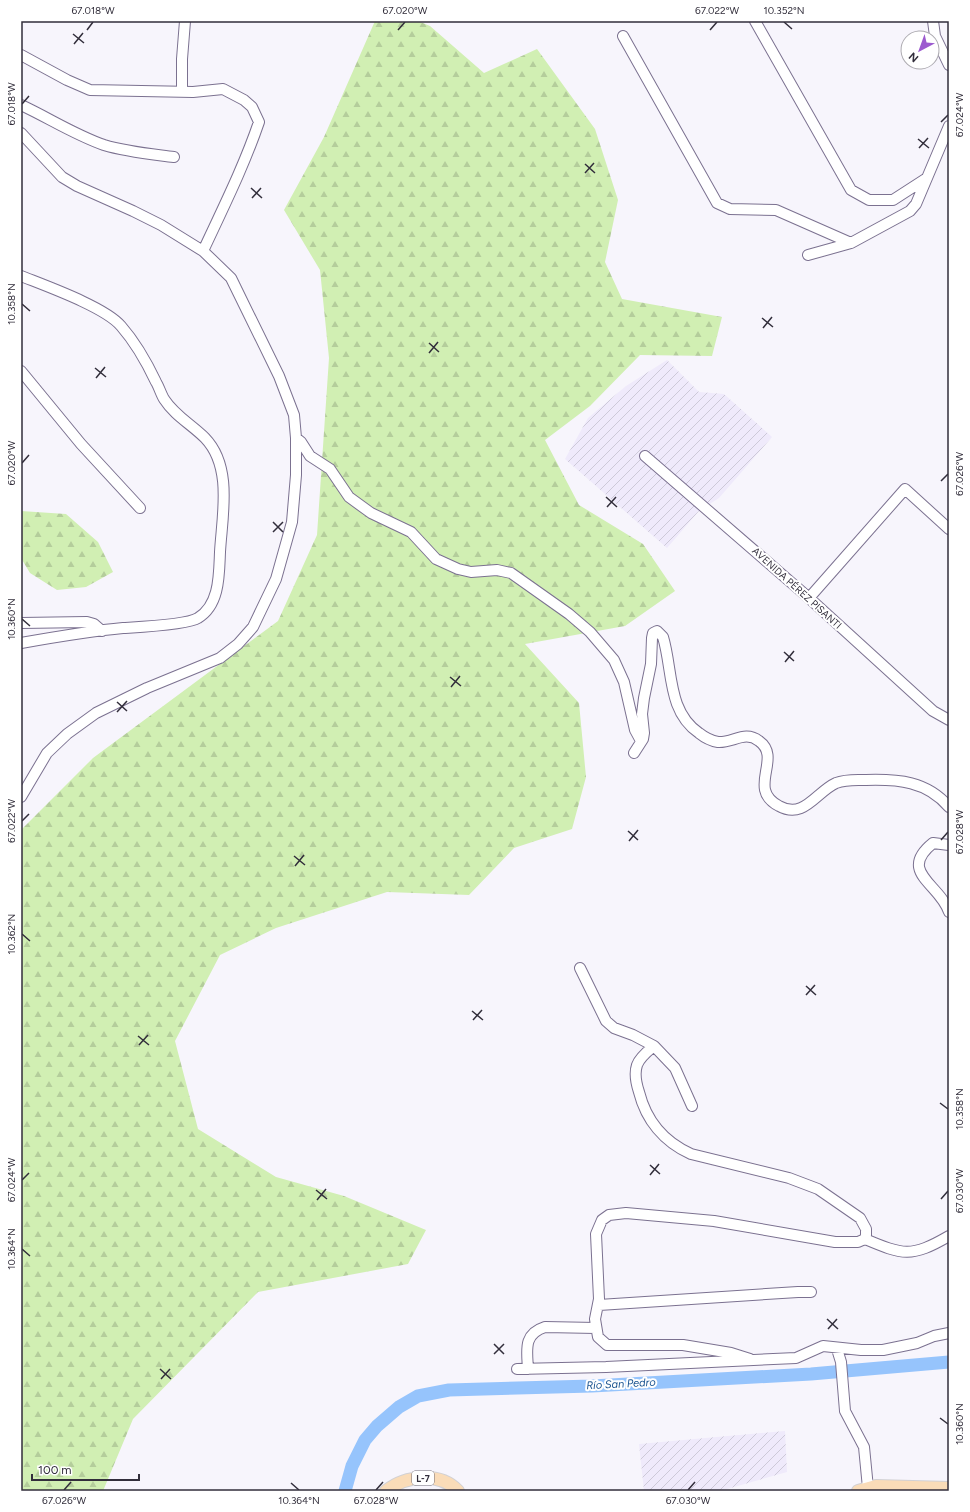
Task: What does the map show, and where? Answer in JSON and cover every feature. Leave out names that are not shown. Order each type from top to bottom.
[{"type":"main road","name":"L-7","points":[[386,1491],[400,1483],[422,1478],[435,1478],[447,1481],[458,1491]]},
{"type":"main road","points":[[863,1489],[876,1486],[949,1488]]},
{"type":"street","points":[[182,92],[182,59],[185,21]]},
{"type":"street","points":[[755,21],[851,190],[869,200],[893,200],[927,178]]},
{"type":"street","points":[[933,21],[934,36],[949,65]]},
{"type":"street","points":[[623,36],[717,203],[730,208],[776,210],[852,243]]},
{"type":"street","points":[[21,55],[67,80],[90,90],[182,92],[223,89],[233,92],[252,107],[259,122],[227,200],[203,250]]},
{"type":"street","points":[[21,105],[76,133],[105,145],[135,152],[174,157]]},
{"type":"street","points":[[808,256],[852,243],[910,211],[916,204],[949,126]]},
{"type":"street","points":[[21,133],[62,177],[77,186],[133,210],[203,250],[231,278],[279,376],[294,414],[296,438],[296,476],[292,522],[276,579],[253,627],[238,644],[220,658],[147,688],[102,710],[67,734],[47,753],[21,797]]},
{"type":"street","points":[[21,276],[108,314],[121,325],[132,340],[164,398],[175,414],[204,437],[216,452],[222,473],[223,497],[219,582],[214,597],[198,618],[187,621],[102,631],[21,643]]},
{"type":"street","points":[[21,371],[81,444],[140,508]]},
{"type":"street","points":[[296,438],[301,442],[310,456],[330,469],[349,497],[371,513],[411,532],[436,559],[458,569],[471,572],[497,570],[511,573],[569,614],[590,632],[614,660],[624,682],[635,730],[641,741]]},
{"type":"street","name":"AVENIDA PÉREZ PISANTI","points":[[645,456],[809,598],[933,711],[949,720]]},
{"type":"street","points":[[809,598],[905,489],[949,529]]},
{"type":"street","points":[[21,623],[87,622],[94,624],[102,631]]},
{"type":"street","points":[[634,753],[644,733],[642,714],[644,698],[651,664],[652,638],[653,634],[657,631],[663,637],[671,686],[680,711],[687,723],[701,735],[714,741],[720,742],[744,736],[751,736],[764,744],[768,758],[765,774],[765,792],[767,797],[779,806],[792,811],[798,810],[808,805],[830,787],[843,781],[886,779],[916,784],[927,788],[938,795],[949,807]]},
{"type":"street","points":[[949,845],[933,843],[922,854],[918,866],[921,876],[940,895],[949,912]]},
{"type":"street","points":[[580,968],[606,1021],[614,1028],[633,1035],[654,1046],[674,1068],[692,1106]]},
{"type":"street","points":[[654,1046],[642,1056],[638,1064],[636,1078],[646,1115],[660,1132],[677,1146],[691,1154],[789,1178],[818,1189],[860,1218],[866,1229],[864,1239]]},
{"type":"street","points":[[750,1359],[731,1353],[683,1345],[608,1345],[598,1337],[595,1319],[599,1305],[596,1234],[602,1220],[609,1215],[617,1213],[714,1221],[835,1242],[858,1242],[864,1239],[893,1251],[909,1253],[949,1236]]},
{"type":"street","points":[[599,1305],[811,1292]]},
{"type":"street","points":[[528,1369],[527,1343],[532,1334],[539,1328],[545,1326],[596,1328]]},
{"type":"street","points":[[517,1369],[606,1367],[796,1358],[823,1346],[837,1349],[883,1350],[917,1343],[934,1336],[949,1333]]},
{"type":"street","points":[[837,1349],[841,1362],[845,1411],[864,1447],[863,1489]]},
{"type":"shaded area","points":[[667,360],[699,392],[724,394],[772,437],[719,498],[699,511],[667,548],[565,459],[588,418],[626,386]]},
{"type":"shaded area","points":[[785,1431],[787,1472],[720,1491],[644,1491],[639,1444]]},
{"type":"green space","points":[[375,21],[418,21],[430,26],[484,73],[537,49],[595,129],[618,200],[605,262],[622,299],[722,317],[712,356],[640,355],[590,406],[545,440],[579,505],[643,544],[675,591],[625,626],[525,644],[579,703],[586,777],[572,829],[514,848],[469,895],[387,892],[276,928],[220,955],[175,1041],[198,1129],[276,1177],[344,1196],[426,1230],[408,1264],[258,1292],[133,1419],[103,1491],[21,1491],[21,830],[93,758],[278,621],[317,535],[329,358],[320,270],[284,210],[324,137]]},
{"type":"green space","points":[[21,511],[66,514],[98,542],[113,572],[86,587],[57,590],[30,573],[21,558]]},
{"type":"waterway","name":"Río San Pedro","points":[[345,1491],[352,1466],[365,1440],[377,1426],[399,1407],[418,1396],[449,1390],[592,1386],[811,1374],[949,1362]]}]
